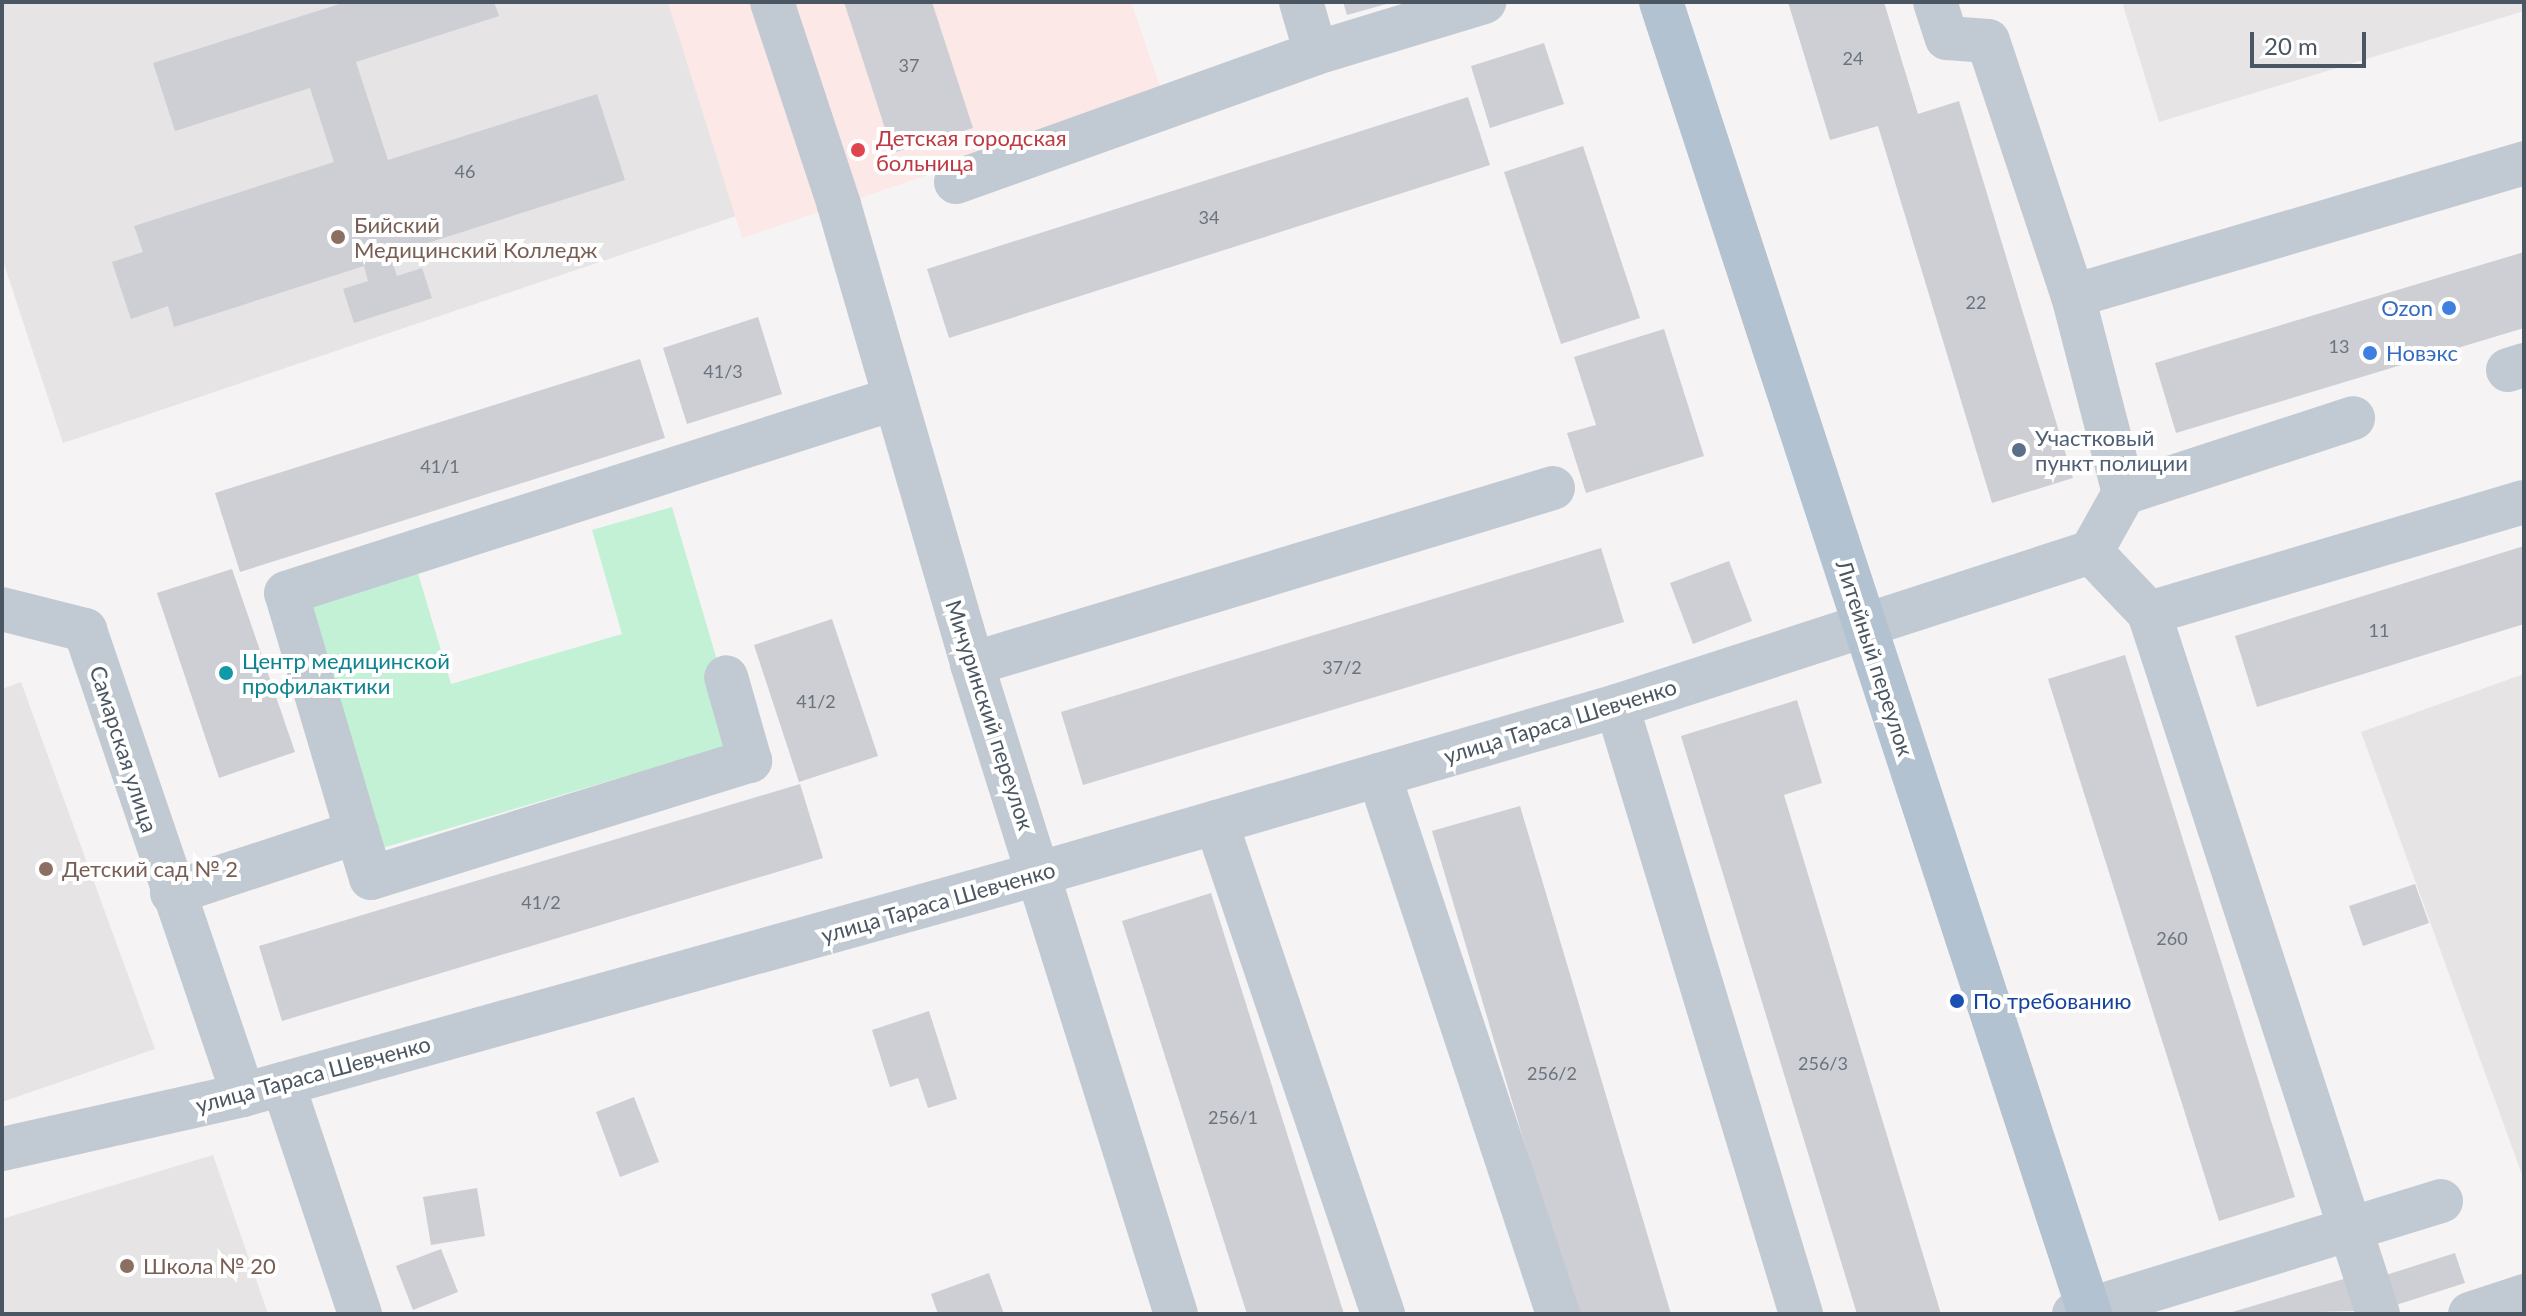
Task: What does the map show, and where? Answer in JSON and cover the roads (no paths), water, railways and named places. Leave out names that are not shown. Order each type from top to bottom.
[{"type":"main road","name":"Литейный переулок","points":[[1661,2],[2084,1312]]},
{"type":"street","name":"Мичуринский переулок","points":[[772,2],[839,205],[972,664],[1041,873],[1176,1314]]},
{"type":"street","points":[[1301,2],[1316,53]]},
{"type":"street","points":[[956,182],[1316,53],[1484,2]]},
{"type":"street","points":[[1935,2],[1947,38],[1988,41],[2073,296],[2124,493]]},
{"type":"street","points":[[2073,296],[2524,163]]},
{"type":"street","points":[[726,677],[750,761],[371,878],[286,593],[893,399]]},
{"type":"street","points":[[2353,418],[2124,493],[2091,552],[2149,613],[2378,1314]]},
{"type":"street","points":[[972,664],[1553,488]]},
{"type":"street","points":[[2149,613],[2524,502]]},
{"type":"street","name":"улица Тараса Шевченко","points":[[2,1149],[263,1090],[1041,873],[1617,706],[1864,623],[2091,552]]},
{"type":"street","name":"Самарская улица","points":[[2,609],[85,630],[172,893],[263,1090],[360,1314]]},
{"type":"street","points":[[1617,706],[1801,1314]]},
{"type":"street","points":[[1379,775],[1558,1314]]},
{"type":"street","points":[[1216,822],[1383,1314]]},
{"type":"street","points":[[172,893],[357,832]]},
{"type":"street","points":[[2084,1312],[2441,1201]]},
{"type":"street","points":[[2470,1314],[2524,1296]]},
{"type":"place","name":"Детская городская больница","points":[[858,150]]},
{"type":"place","name":"Бийский Медицинский Колледж","points":[[338,237]]},
{"type":"place","name":"Ozon","points":[[2449,308]]},
{"type":"place","name":"Новэкс","points":[[2370,353]]},
{"type":"place","name":"Участковый пункт полиции","points":[[2019,450]]},
{"type":"place","name":"Центр медицинской профилактики","points":[[226,673]]},
{"type":"place","name":"Детский сад № 2","points":[[46,869]]},
{"type":"place","name":"По требованию","points":[[1957,1001]]},
{"type":"place","name":"Школа № 20","points":[[127,1266]]}]
